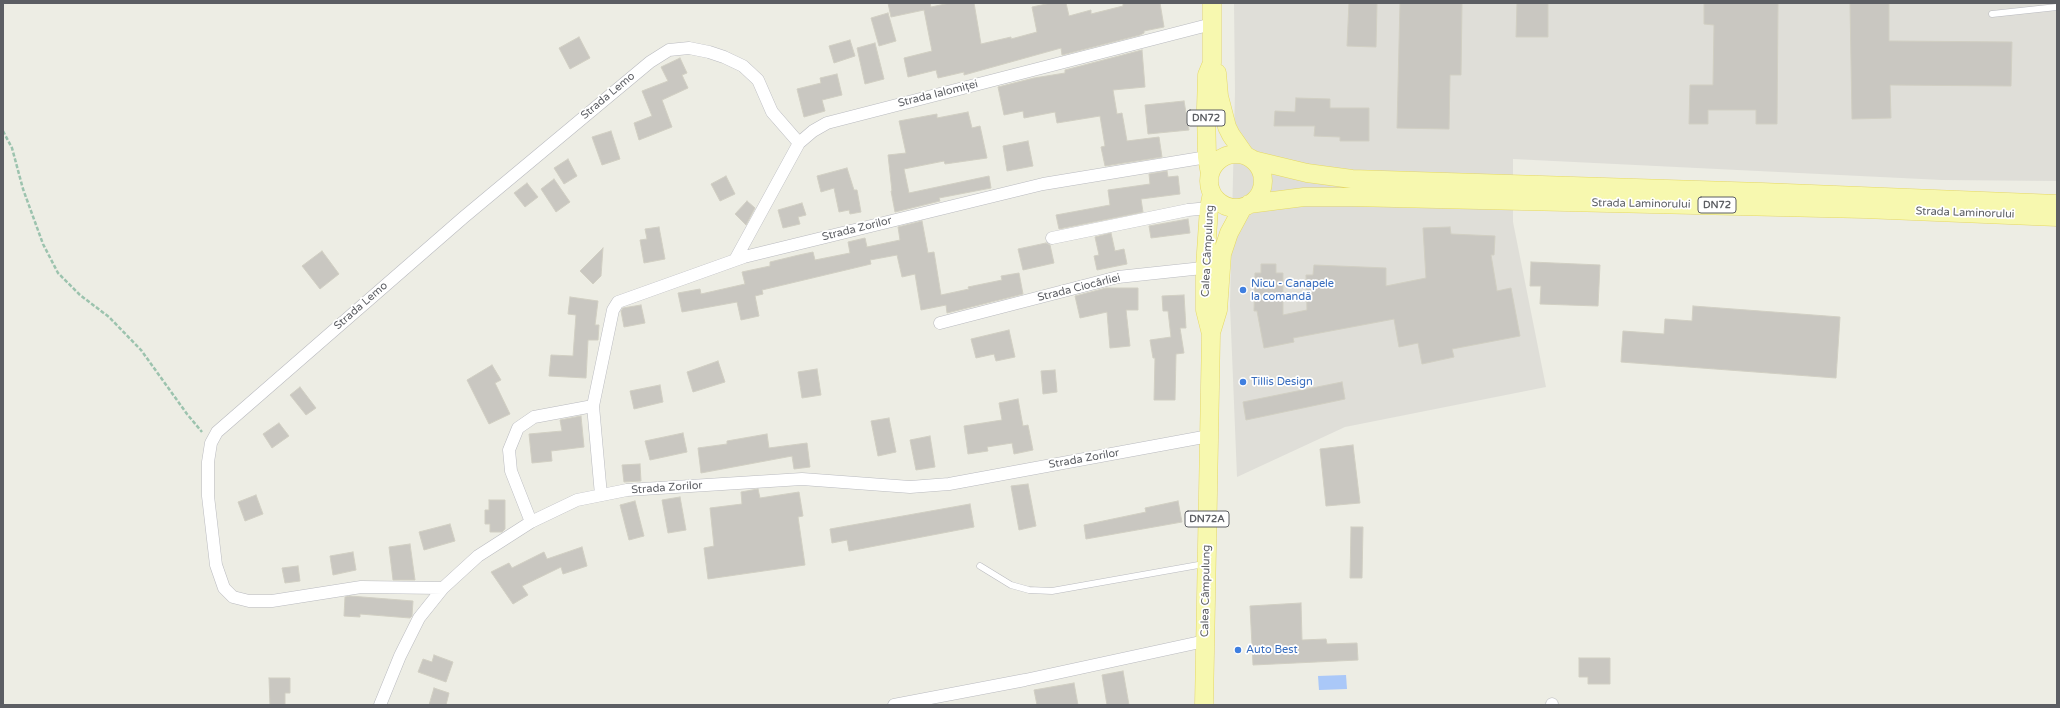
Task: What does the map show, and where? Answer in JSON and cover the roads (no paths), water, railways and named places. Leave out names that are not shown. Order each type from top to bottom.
[{"type":"main road","name":"Calea Câmpulung","points":[[1204,705],[1211,334],[1205,310],[1212,267],[1210,174],[1207,157],[1207,75],[1212,63],[1212,3]]},
{"type":"main road","name":"Calea Câmpulung","points":[[1212,63],[1218,76],[1219,96],[1227,127],[1231,135],[1249,157],[1259,166],[1263,183],[1261,191],[1246,206],[1212,267]]},
{"type":"main road","points":[[1210,174],[1214,166],[1220,160],[1236,154],[1249,157]]},
{"type":"main road","name":"Strada Laminorului","points":[[1249,157],[1294,170],[1335,177],[1377,180],[1754,192],[2057,204]]},
{"type":"main road","name":"Strada Laminorului","points":[[1246,206],[1304,197],[1352,197],[1864,209],[2057,217]]},
{"type":"main road","name":"Calea Câmpulung","points":[[1211,200],[1216,199],[1229,207],[1246,206]]},
{"type":"street","name":"Strada Ialomiței","points":[[734,260],[799,143],[813,131],[827,123],[1212,24]]},
{"type":"street","name":"Strada Lemo","points":[[442,588],[361,587],[272,601],[249,601],[233,597],[224,588],[216,565],[212,540],[208,496],[208,462],[211,443],[217,432],[464,217],[650,62],[670,50],[690,48],[709,52],[743,66],[758,80],[772,112],[799,143]]},
{"type":"street","name":"Strada Zorilor","points":[[600,495],[593,406],[614,310],[618,302],[734,260],[1043,184],[1207,157]]},
{"type":"street","points":[[1052,238],[1188,210],[1211,200]]},
{"type":"street","name":"Strada Ciocârliei","points":[[940,323],[1118,277],[1212,267]]},
{"type":"street","points":[[530,522],[512,472],[509,450],[518,428],[534,417],[593,406]]},
{"type":"street","name":"Strada Zorilor","points":[[380,705],[400,656],[419,618],[442,588],[478,556],[530,522],[577,500],[627,490],[802,479],[910,487],[948,484],[1209,436]]},
{"type":"street","points":[[894,705],[1025,680],[1206,642]]},
{"type":"lane","points":[[1992,14],[2057,8]]},
{"type":"lane","points":[[980,566],[1011,585],[1029,590],[1052,591],[1207,564]]},
{"type":"water","points":[[1346,675],[1347,689],[1319,690],[1318,676]]},
{"type":"place","name":"Nicu - Canapele la comandă","points":[[1243,290]]},
{"type":"place","name":"Tillis Design","points":[[1243,382]]},
{"type":"place","name":"Auto Best","points":[[1238,650]]}]
